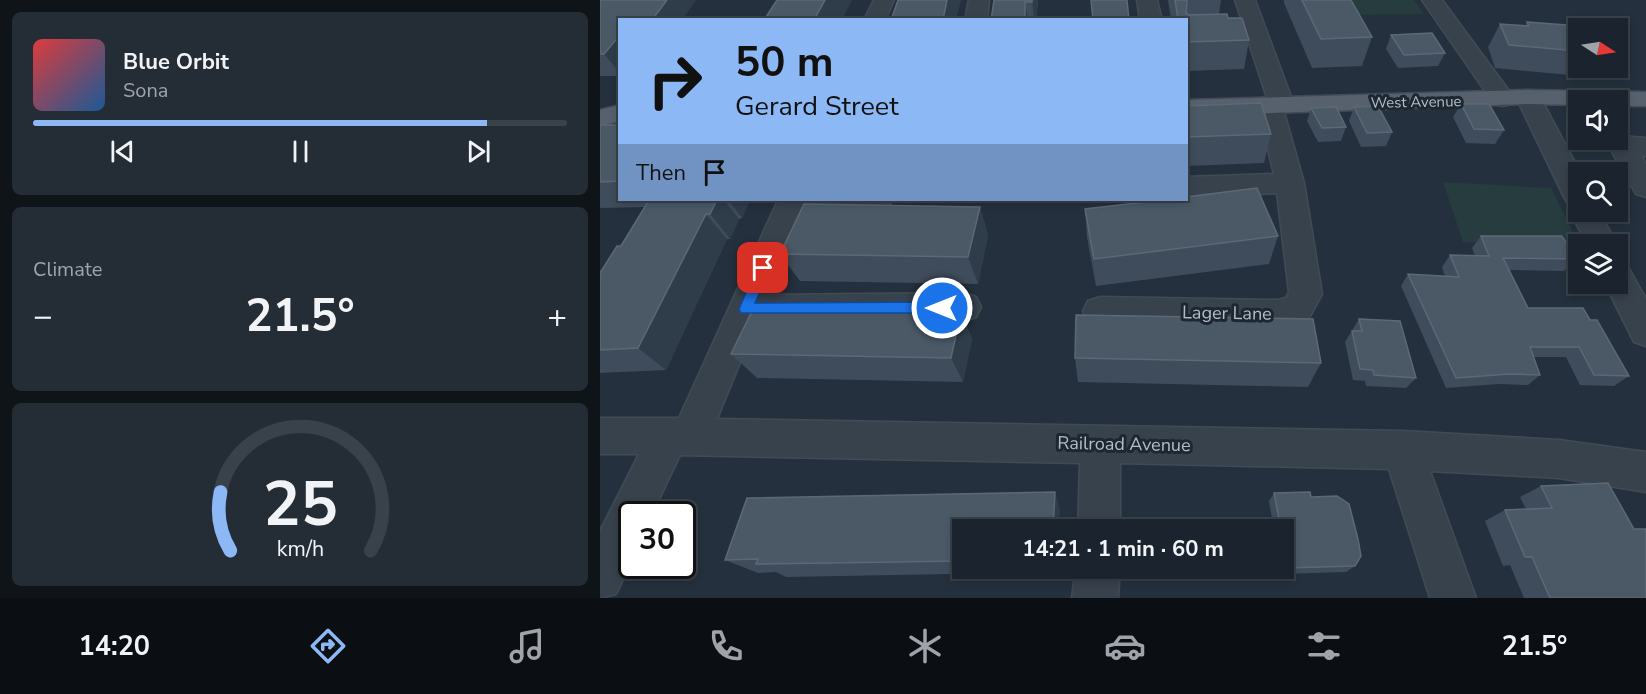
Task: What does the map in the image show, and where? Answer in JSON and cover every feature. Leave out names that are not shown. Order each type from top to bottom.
[{"type":"main road","name":"West Avenue","points":[[1188,108],[1516,98],[1646,99]]},
{"type":"main road","points":[[600,118],[618,114]]},
{"type":"main road","points":[[600,126],[618,130]]},
{"type":"street","points":[[875,18],[884,0]]},
{"type":"street","points":[[976,18],[980,0]]},
{"type":"street","points":[[1147,0],[1151,18]]},
{"type":"street","name":"Lager Lane","points":[[1100,311],[1278,314],[1297,308],[1306,294],[1290,183],[1275,105],[1257,33],[1245,0]]},
{"type":"street","points":[[1432,0],[1516,98],[1568,181]]},
{"type":"street","points":[[1233,34],[1257,33]]},
{"type":"street","points":[[1646,147],[1621,145],[1646,187]]},
{"type":"street","points":[[1188,187],[1290,183]]},
{"type":"street","points":[[600,578],[679,437],[746,309],[792,201]]},
{"type":"street","points":[[1629,285],[1646,332]]},
{"type":"street","points":[[746,309],[964,307]]},
{"type":"street","name":"Railroad Avenue","points":[[600,436],[1403,450],[1559,459],[1646,472]]},
{"type":"street","points":[[1099,519],[1100,444]]},
{"type":"street","points":[[1403,450],[1453,598]]},
{"type":"street","points":[[1095,598],[1097,579]]},
{"type":"green space","points":[[1344,0],[1414,0],[1424,14],[1353,15]]},
{"type":"green space","points":[[1443,182],[1551,188],[1574,234],[1568,234],[1568,248],[1463,242]]},
{"type":"building","points":[[600,0],[667,0],[654,18],[618,18],[618,37],[604,54],[600,54]]},
{"type":"building","points":[[777,0],[825,0],[815,18],[765,18]]},
{"type":"building","points":[[898,0],[947,0],[943,18],[892,18]]},
{"type":"building","points":[[994,0],[1032,0],[1032,2],[1025,2],[1025,18],[991,18]]},
{"type":"building","points":[[1091,0],[1127,0],[1129,18],[1093,18]]},
{"type":"building","points":[[1175,0],[1187,0],[1186,13],[1189,15],[1227,14],[1228,18],[1242,18],[1249,40],[1188,42],[1188,18],[1178,18]]},
{"type":"building","points":[[1302,0],[1351,0],[1372,37],[1321,39]]},
{"type":"building","points":[[1527,22],[1568,25],[1568,50],[1509,45],[1500,24],[1529,26]]},
{"type":"building","points":[[1432,33],[1445,53],[1404,55],[1391,35]]},
{"type":"building","points":[[1261,103],[1271,134],[1188,137],[1188,106]]},
{"type":"building","points":[[1461,104],[1489,104],[1504,130],[1474,129]]},
{"type":"building","points":[[1378,106],[1392,132],[1367,133],[1354,107]]},
{"type":"building","points":[[1336,107],[1346,127],[1322,128],[1311,108]]},
{"type":"building","points":[[600,125],[618,125],[618,181],[600,182]]},
{"type":"building","points":[[1257,188],[1278,236],[1094,259],[1085,209],[1154,201],[1188,201],[1188,197]]},
{"type":"building","points":[[648,201],[716,201],[710,214],[706,214],[638,348],[600,350],[600,273],[617,246],[621,246]]},
{"type":"building","points":[[804,204],[980,207],[968,257],[780,254]]},
{"type":"building","points":[[1481,236],[1562,236],[1568,246],[1568,259],[1503,258],[1528,308],[1583,308],[1590,320],[1597,320],[1629,376],[1594,375],[1579,347],[1530,347],[1540,375],[1510,374],[1456,378],[1408,274],[1459,277],[1450,255],[1489,256]]},
{"type":"building","points":[[753,309],[961,313],[951,358],[731,354]]},
{"type":"building","points":[[1076,315],[1313,319],[1321,363],[1075,358]]},
{"type":"building","points":[[1359,319],[1400,321],[1416,378],[1374,375],[1373,370],[1360,369],[1352,331],[1362,331]]},
{"type":"building","points":[[1608,483],[1634,529],[1646,529],[1646,598],[1550,598],[1532,557],[1525,557],[1505,510],[1552,508],[1541,486]]},
{"type":"building","points":[[1055,492],[1054,519],[952,519],[952,561],[756,564],[758,559],[725,560],[747,498]]},
{"type":"building","points":[[1310,492],[1311,497],[1337,496],[1349,504],[1361,556],[1355,566],[1294,568],[1294,519],[1279,519],[1274,493]]},
{"type":"route","points":[[763,268],[746,309],[942,308]]}]
